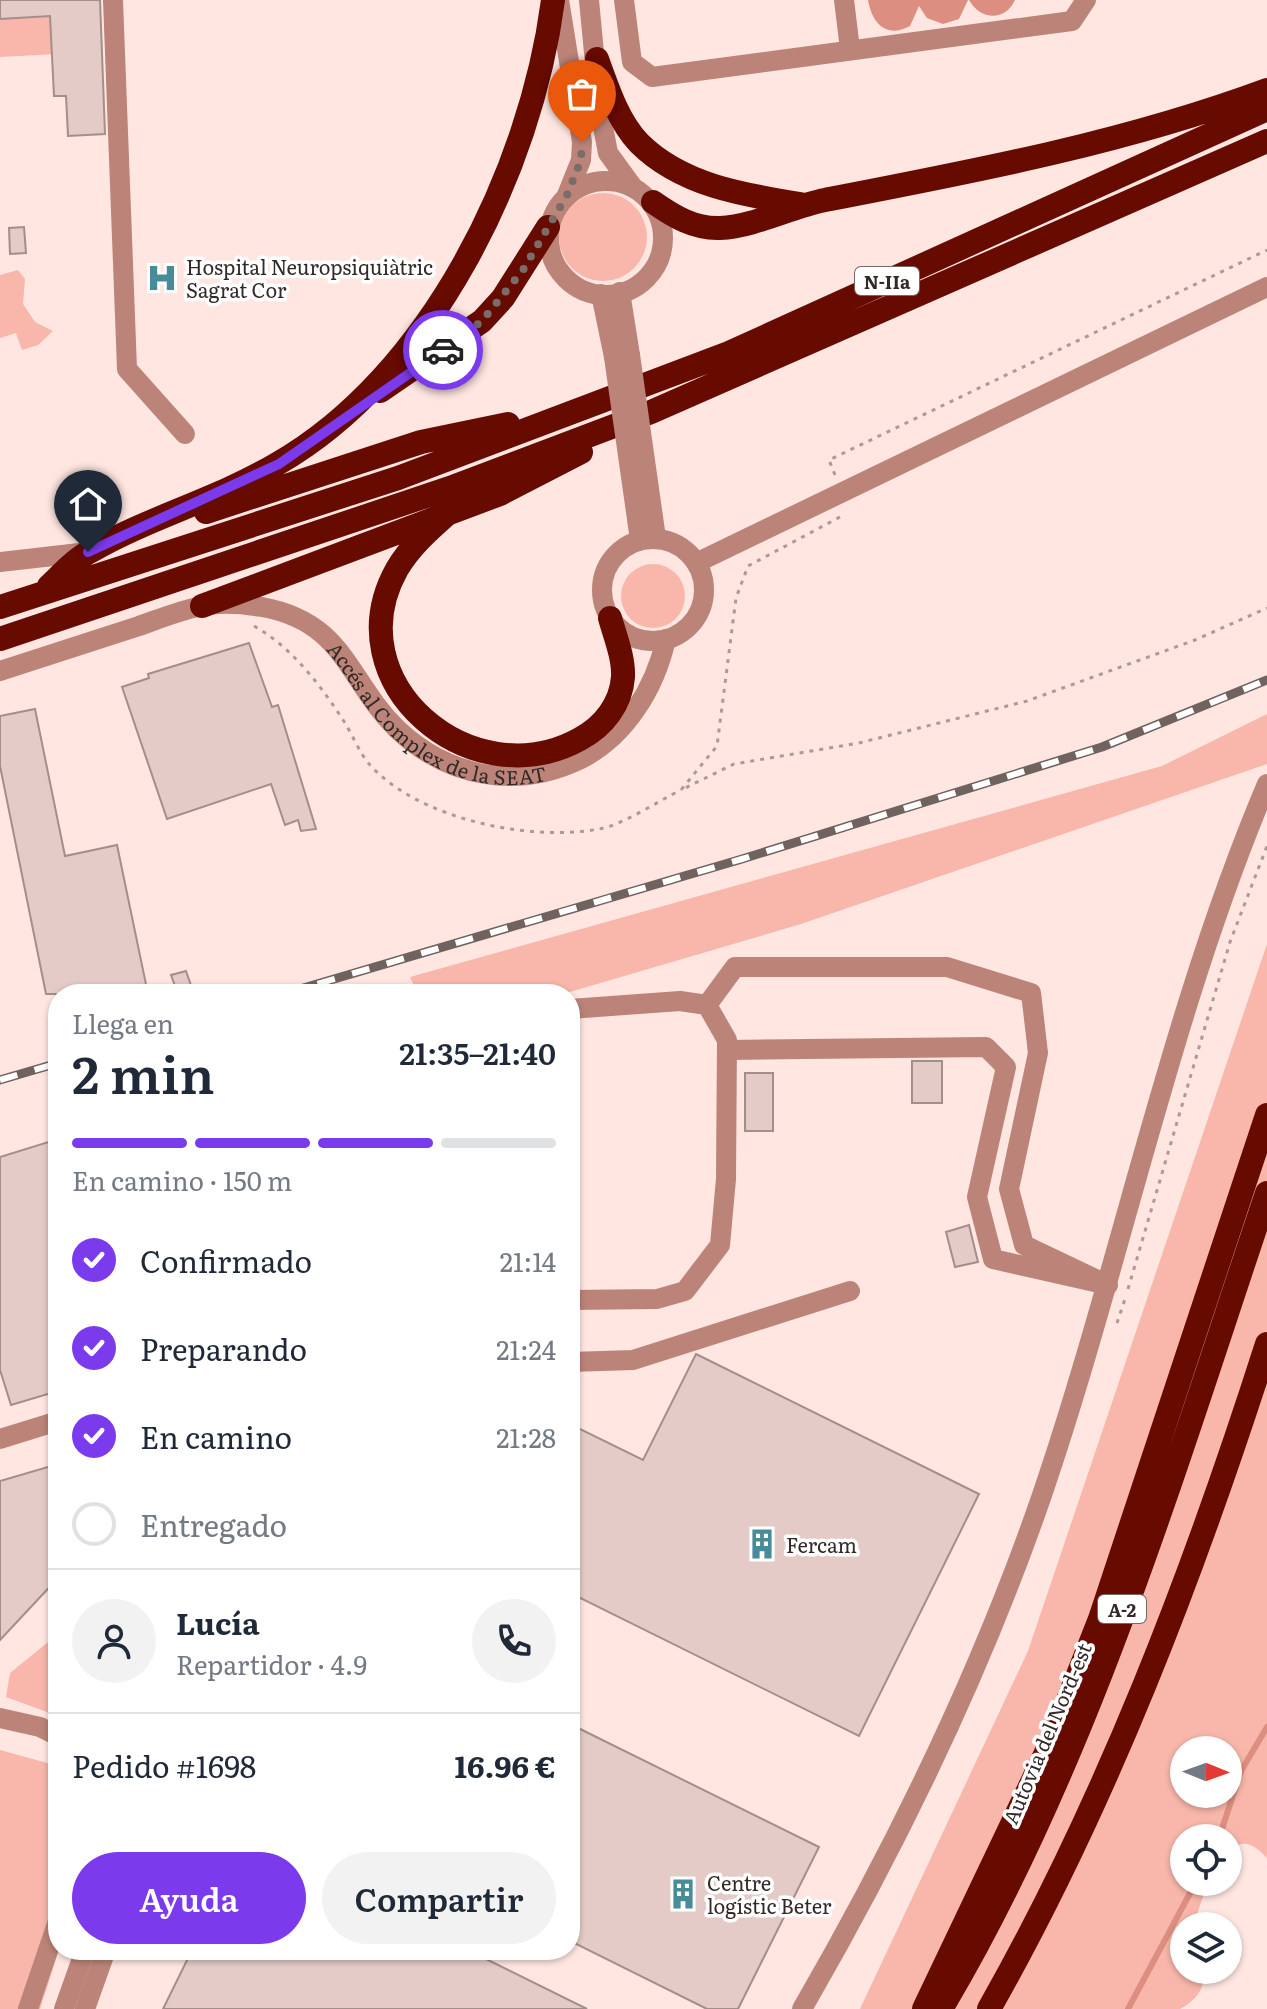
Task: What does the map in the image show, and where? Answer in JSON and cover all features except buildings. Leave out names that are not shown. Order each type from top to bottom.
[{"type":"highway","points":[[338,419],[424,325],[472,250],[534,99],[553,0]]},
{"type":"highway","points":[[597,59],[610,94],[638,142],[670,167],[696,181],[802,204]]},
{"type":"highway","points":[[653,202],[682,220],[721,228],[802,204],[978,170],[1128,135],[1267,90]]},
{"type":"highway","points":[[1204,138],[1267,109]]},
{"type":"highway","points":[[1204,138],[1267,117]]},
{"type":"highway","name":"N-IIa","points":[[0,607],[398,478],[729,353],[1204,138]]},
{"type":"highway","name":"N-IIa","points":[[0,639],[450,488],[651,412],[1267,141]]},
{"type":"highway","points":[[39,593],[88,552],[279,464],[338,419],[482,321],[503,298],[548,227]]},
{"type":"highway","points":[[202,606],[500,494],[651,412]]},
{"type":"highway","points":[[144,526],[235,505],[421,442],[566,415]]},
{"type":"highway","points":[[446,515],[417,541],[397,570],[387,594],[383,630],[385,653],[396,684],[410,705],[453,741],[487,754],[523,756],[569,745],[589,734],[608,717],[620,698],[623,674],[610,618]]},
{"type":"highway","points":[[924,2009],[1054,1736],[1100,1619],[1267,1115]]},
{"type":"highway","name":"Autovia del Nord-est","points":[[941,2009],[978,1946],[1071,1746],[1167,1488],[1267,1193]]},
{"type":"highway","name":"A-2","points":[[989,2009],[1066,1864],[1154,1656],[1267,1344]]},
{"type":"street","points":[[113,0],[127,369],[185,434]]},
{"type":"street","points":[[559,0],[582,142],[581,160],[567,195],[552,215],[548,227],[549,251],[559,273],[578,288],[610,293],[639,285],[659,263],[664,239],[661,217],[653,202],[632,186],[608,153],[599,106],[597,59],[589,0]]},
{"type":"street","points":[[624,0],[632,62],[652,77],[1072,21],[1086,0]]},
{"type":"street","points":[[844,0],[850,49]]},
{"type":"street","points":[[567,195],[597,182],[632,186]]},
{"type":"street","points":[[696,563],[1267,287]]},
{"type":"street","points":[[610,293],[648,539]]},
{"type":"street","points":[[648,539],[677,545],[696,563],[704,590],[699,612],[685,630],[666,639],[642,641],[630,637],[610,618],[601,592],[608,565],[616,554],[648,539]]},
{"type":"street","points":[[0,562],[88,552]]},
{"type":"street","name":"Accés al Complex de la SEAT","points":[[0,671],[202,606],[263,607],[295,616],[322,632],[349,660],[396,727],[424,750],[458,769],[492,777],[531,776],[562,768],[610,741],[647,690],[666,639]]},
{"type":"street","points":[[802,2009],[868,1894],[966,1693],[1042,1496],[1108,1285],[1210,929],[1267,784]]},
{"type":"street","points":[[707,1005],[735,967],[947,967],[1031,993],[1038,1053],[1009,1189],[1024,1245],[1108,1285]]},
{"type":"street","points":[[580,1008],[680,1001],[707,1005]]},
{"type":"street","points":[[580,1300],[657,1299],[685,1291],[720,1245],[726,1179],[727,1040],[707,1005]]},
{"type":"street","points":[[727,1050],[986,1047],[1006,1067],[977,1197],[993,1259],[1108,1285]]},
{"type":"street","points":[[580,1362],[633,1360],[850,1291]]},
{"type":"street","points":[[0,1439],[48,1424]]},
{"type":"street","points":[[0,1718],[48,1731]]},
{"type":"street","points":[[28,2009],[48,1950]]},
{"type":"street","points":[[64,2009],[81,1960]]},
{"type":"street","points":[[85,2009],[102,1960]]},
{"type":"path","points":[[1267,250],[829,460],[851,511],[748,566],[736,598],[717,746],[681,790],[734,764],[859,743],[1027,701],[1195,640],[1267,608]]},
{"type":"shaded area","points":[[54,0],[57,54],[0,57],[0,2]]},
{"type":"shaded area","points":[[868,0],[968,0],[959,19],[943,24],[927,18],[919,6],[910,26],[894,31],[877,22]]},
{"type":"shaded area","points":[[969,0],[1015,0],[1005,12],[992,16],[979,12]]},
{"type":"shaded area","points":[[603,193],[620,197],[634,206],[643,220],[647,237],[643,254],[634,268],[620,277],[603,281],[586,277],[572,268],[563,254],[559,237],[563,220],[572,206],[586,197]]},
{"type":"shaded area","points":[[18,270],[25,279],[23,304],[35,322],[53,331],[38,345],[22,350],[16,333],[0,338],[0,275]]},
{"type":"shaded area","points":[[647,564],[659,564],[676,573],[683,584],[683,608],[676,619],[659,628],[647,628],[635,623],[626,614],[621,602],[621,590],[626,578],[635,569]]},
{"type":"shaded area","points":[[1267,714],[1267,764],[801,924],[580,989],[580,984],[413,984],[410,977],[1162,766]]},
{"type":"shaded area","points":[[1267,944],[1267,1858],[1258,1849],[1242,1844],[1242,1824],[1170,1824],[1170,1896],[1203,1896],[1198,1912],[1170,1912],[1170,1984],[1203,1984],[1195,1998],[1180,2009],[860,2009],[1028,1651]]},
{"type":"shaded area","points":[[48,1642],[48,1712],[6,1697],[10,1673]]},
{"type":"shaded area","points":[[0,1750],[48,1763],[48,1960],[56,1960],[40,2009],[0,2009]]},
{"type":"waterway","points":[[1224,1824],[1241,1771],[1267,1727]]},
{"type":"waterway","points":[[1128,2009],[1189,1896]]},
{"type":"railway","points":[[317,984],[742,859],[1102,747],[1267,680]]},
{"type":"railway","points":[[0,1080],[48,1066]]},
{"type":"way so far","points":[[443,350],[482,321],[523,270],[558,204],[567,195],[581,160],[582,142]]},
{"type":"place","name":"Hospital Neuropsiquiàtric Sagrat Cor","points":[[162,278]]},
{"type":"place","name":"Fercam","points":[[762,1544]]},
{"type":"place","name":"Centre logístic Beter","points":[[683,1894]]},
{"type":"route","points":[[88,552],[231,489],[279,464],[324,433],[338,419],[443,350]]}]
